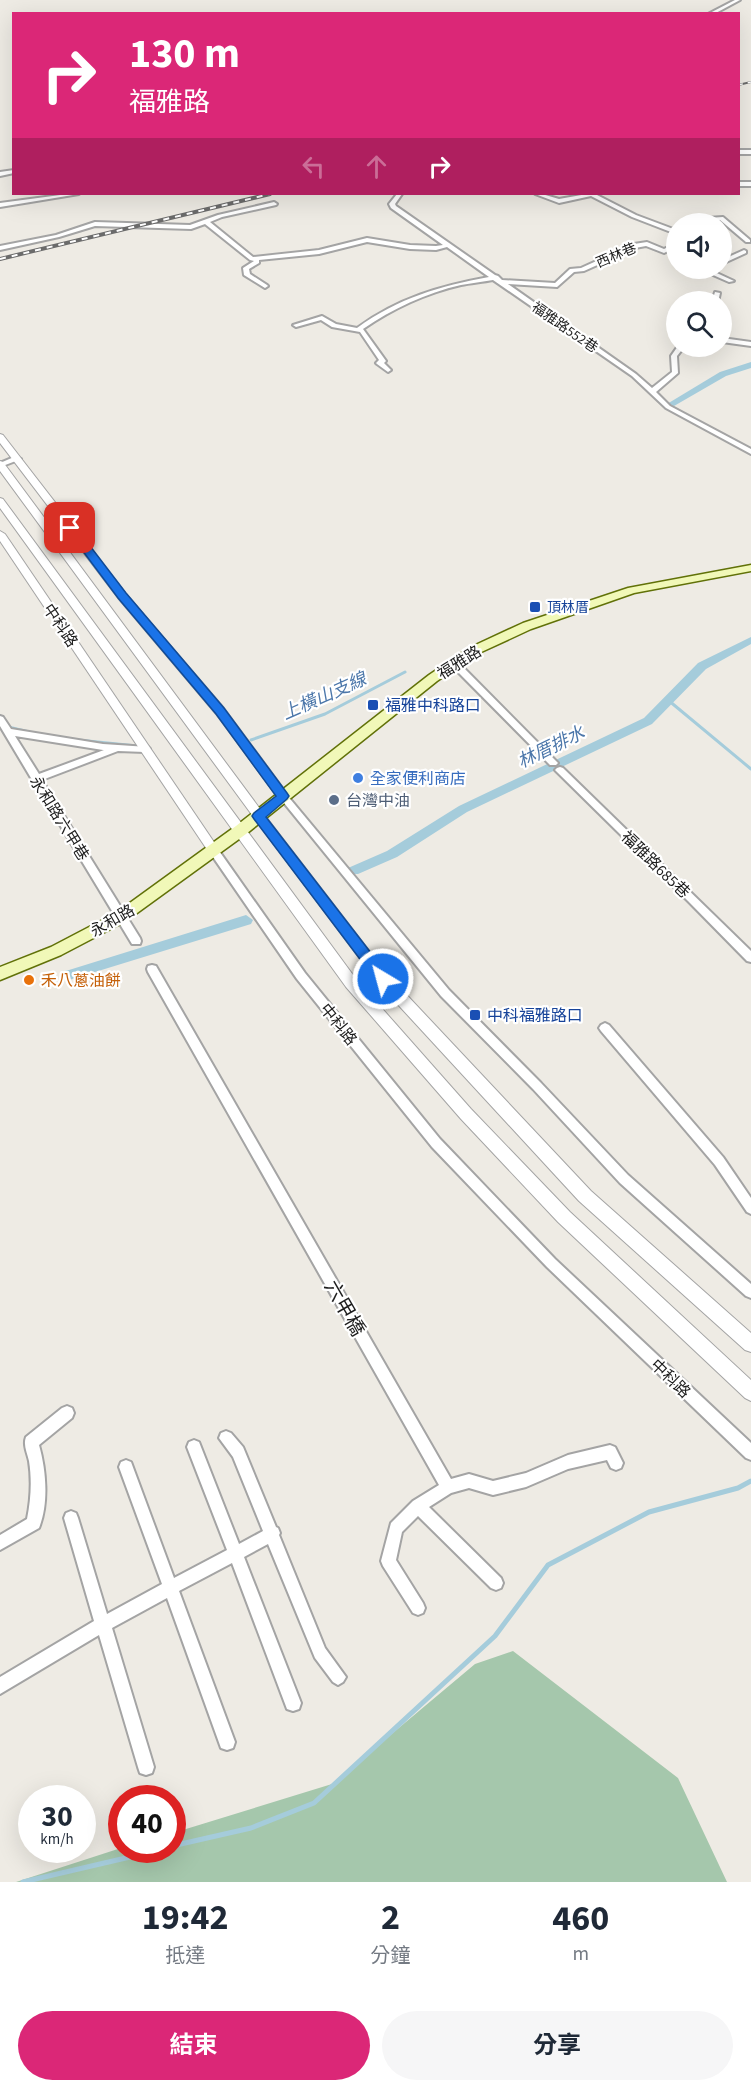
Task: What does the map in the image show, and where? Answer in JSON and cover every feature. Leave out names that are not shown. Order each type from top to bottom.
[{"type":"main road","name":"福雅路","points":[[214,850],[454,663],[473,651],[527,626],[632,590],[751,568]]},
{"type":"main road","name":"永和路","points":[[0,974],[56,951],[121,917],[214,850]]},
{"type":"street","points":[[714,12],[738,0]]},
{"type":"street","points":[[0,205],[69,195]]},
{"type":"street","name":"福雅路552巷","points":[[398,195],[392,204],[393,207],[634,375],[668,407],[751,452]]},
{"type":"street","name":"西林巷","points":[[541,195],[559,201],[587,195]]},
{"type":"street","name":"西林巷","points":[[594,195],[634,216],[666,228]]},
{"type":"street","points":[[0,248],[57,236],[95,224],[184,227],[274,204]]},
{"type":"street","points":[[205,221],[252,259],[319,252],[367,240],[404,247],[436,248],[449,245]]},
{"type":"street","points":[[732,227],[748,241]]},
{"type":"street","name":"西林巷","points":[[358,330],[391,310],[430,293],[469,282],[499,279],[557,285],[572,270],[582,270],[634,246],[647,244],[665,250]]},
{"type":"street","points":[[732,257],[744,252]]},
{"type":"street","points":[[256,259],[257,262],[247,267],[247,275],[266,286]]},
{"type":"street","points":[[726,279],[731,281]]},
{"type":"street","points":[[296,325],[322,318],[334,326],[362,331],[383,361],[379,363],[388,370]]},
{"type":"street","points":[[732,341],[751,344]]},
{"type":"street","points":[[652,391],[675,373],[674,357]]},
{"type":"street","points":[[0,437],[122,596],[220,711],[283,796],[445,993],[537,1086],[624,1179],[751,1292]]},
{"type":"street","points":[[17,459],[0,464],[259,816],[383,979],[585,1196],[751,1344]]},
{"type":"street","name":"中科路","points":[[0,501],[351,983],[466,1114],[564,1217],[751,1392]]},
{"type":"street","name":"中科路","points":[[0,534],[300,976],[436,1143],[551,1263],[751,1453]]},
{"type":"street","name":"福雅路685巷","points":[[454,663],[751,958]]},
{"type":"street","name":"永和路六甲巷","points":[[0,719],[121,917]]},
{"type":"street","points":[[8,732],[119,748],[145,749]]},
{"type":"street","points":[[35,779],[119,748]]},
{"type":"street","points":[[121,917],[136,941]]},
{"type":"street","name":"六甲橋","points":[[152,969],[448,1487]]},
{"type":"street","points":[[605,1028],[719,1161],[751,1208]]},
{"type":"street","points":[[0,1543],[34,1523],[39,1493],[37,1463],[31,1442],[68,1413]]},
{"type":"street","points":[[226,1438],[238,1452],[273,1533],[320,1653],[338,1677]]},
{"type":"street","points":[[194,1448],[293,1702]]},
{"type":"street","points":[[418,1608],[388,1561],[396,1528],[418,1506],[448,1487],[469,1481],[493,1488],[526,1480],[568,1462],[610,1452],[616,1463]]},
{"type":"street","points":[[126,1467],[227,1742]]},
{"type":"street","points":[[418,1506],[496,1583]]},
{"type":"street","points":[[71,1518],[146,1767]]},
{"type":"street","points":[[0,1686],[103,1624],[273,1533]]},
{"type":"green space","points":[[513,1651],[678,1778],[727,1882],[16,1882],[75,1863],[96,1863],[96,1856],[108,1852],[108,1863],[186,1863],[186,1829],[332,1784],[475,1664]]},
{"type":"waterway","points":[[671,404],[723,374],[751,365]]},
{"type":"waterway","name":"林厝排水","points":[[353,871],[392,854],[463,809],[648,721],[702,666],[751,640]]},
{"type":"waterway","name":"上橫山支線","points":[[251,740],[325,714],[405,672]]},
{"type":"waterway","points":[[668,700],[751,769]]},
{"type":"waterway","name":"上橫山支線","points":[[0,725],[29,732]]},
{"type":"waterway","name":"上橫山支線","points":[[78,740],[137,746]]},
{"type":"waterway","name":"林厝排水","points":[[69,975],[246,920]]},
{"type":"waterway","points":[[186,1843],[251,1828],[314,1803],[495,1636],[548,1565],[649,1512],[738,1488],[751,1481]]},
{"type":"waterway","points":[[23,1882],[108,1862]]},
{"type":"railway","points":[[740,85],[751,82]]},
{"type":"railway","points":[[0,259],[266,195]]},
{"type":"place","name":"頂林厝","points":[[535,607]]},
{"type":"place","name":"福雅中科路口","points":[[373,705]]},
{"type":"place","name":"全家便利商店","points":[[358,778]]},
{"type":"place","name":"台灣中油","points":[[334,800]]},
{"type":"place","name":"禾八蔥油餅","points":[[29,980]]},
{"type":"place","name":"中科福雅路口","points":[[475,1015]]},
{"type":"route","points":[[70,528],[122,596],[220,711],[283,796],[259,816],[383,979]]}]
